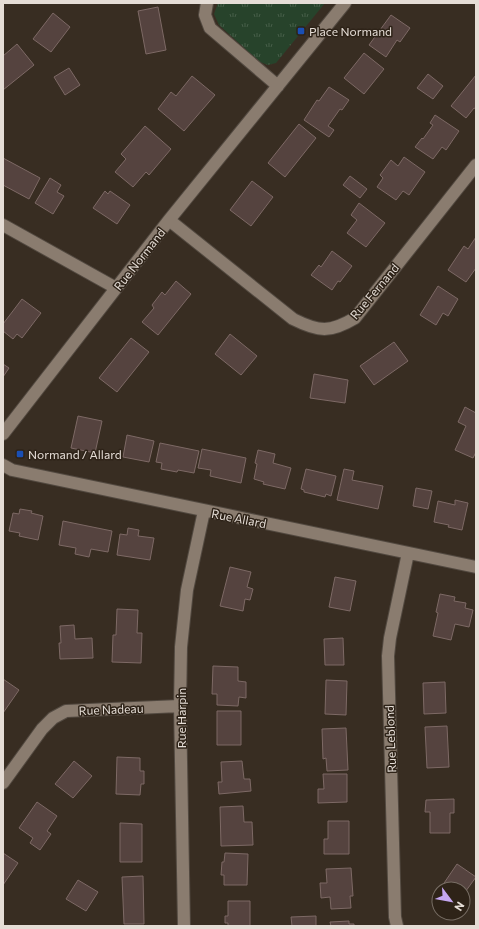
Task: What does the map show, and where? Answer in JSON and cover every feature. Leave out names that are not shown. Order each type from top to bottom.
[{"type":"street","points":[[208,3],[205,15],[210,28],[278,86]]},
{"type":"street","name":"Rue Normand","points":[[3,434],[169,220],[345,3]]},
{"type":"street","name":"Rue Fernand","points":[[169,220],[293,319],[307,326],[324,330],[340,327],[355,318],[476,165]]},
{"type":"street","points":[[3,225],[116,288]]},
{"type":"street","name":"Rue Allard","points":[[3,465],[12,470],[476,567]]},
{"type":"street","name":"Rue Harpin","points":[[184,926],[180,706],[181,647],[187,590],[204,511]]},
{"type":"street","name":"Rue Leblond","points":[[397,926],[395,917],[388,656],[390,638],[408,553]]},
{"type":"street","name":"Rue Nadeau","points":[[3,783],[42,729],[53,718],[66,711],[180,706]]},
{"type":"green space","points":[[218,3],[325,3],[276,63],[268,65],[260,62],[219,25],[214,14]]},
{"type":"building","points":[[158,7],[166,50],[146,54],[138,11]]},
{"type":"building","points":[[53,13],[70,27],[51,52],[33,39]]},
{"type":"building","points":[[391,15],[410,28],[400,42],[397,40],[386,57],[369,45]]},
{"type":"building","points":[[17,44],[34,65],[3,90],[3,56]]},
{"type":"building","points":[[364,53],[384,69],[364,94],[344,78]]},
{"type":"building","points":[[69,68],[80,85],[65,95],[54,77]]},
{"type":"building","points":[[428,74],[443,86],[433,99],[417,88]]},
{"type":"building","points":[[476,75],[476,109],[474,108],[466,118],[451,106]]},
{"type":"building","points":[[192,76],[215,95],[184,131],[158,109],[171,92],[176,96]]},
{"type":"building","points":[[329,87],[349,100],[342,110],[340,109],[328,126],[334,130],[329,137],[304,120],[317,100],[319,101]]},
{"type":"building","points":[[435,115],[459,131],[446,150],[442,147],[433,159],[415,147],[433,125],[430,123]]},
{"type":"building","points":[[299,124],[316,138],[285,177],[268,163]]},
{"type":"building","points":[[145,126],[171,149],[149,175],[146,172],[133,187],[115,172],[126,159],[121,154]]},
{"type":"building","points":[[404,157],[425,172],[409,195],[403,191],[396,200],[377,187],[383,178],[380,175],[391,160],[398,166]]},
{"type":"building","points":[[3,158],[40,178],[29,199],[3,185]]},
{"type":"building","points":[[350,176],[367,189],[360,198],[343,185]]},
{"type":"building","points":[[50,178],[61,185],[57,192],[64,196],[53,214],[35,203]]},
{"type":"building","points":[[252,181],[273,197],[251,226],[230,210]]},
{"type":"building","points":[[105,191],[108,194],[110,191],[130,205],[117,224],[93,208]]},
{"type":"building","points":[[359,203],[385,223],[366,247],[347,233],[357,220],[351,215]]},
{"type":"building","points":[[476,237],[476,268],[466,282],[448,270],[464,246],[468,249]]},
{"type":"building","points":[[332,251],[352,266],[332,290],[311,275],[319,265],[321,267]]},
{"type":"building","points":[[176,281],[191,294],[158,335],[142,322],[154,308],[152,305],[162,292],[165,295]]},
{"type":"building","points":[[438,286],[458,299],[448,316],[443,313],[436,325],[420,315]]},
{"type":"building","points":[[22,299],[41,313],[22,338],[17,334],[13,339],[3,331],[3,324]]},
{"type":"building","points":[[230,334],[257,356],[241,375],[215,354]]},
{"type":"building","points":[[131,338],[149,352],[117,392],[99,378]]},
{"type":"building","points":[[394,342],[408,361],[374,385],[360,366]]},
{"type":"building","points":[[3,364],[9,368],[3,377]]},
{"type":"building","points":[[314,374],[348,380],[345,403],[310,398]]},
{"type":"building","points":[[465,407],[476,413],[476,452],[473,458],[455,450],[466,426],[458,422]]},
{"type":"building","points":[[78,416],[102,421],[95,453],[71,448]]},
{"type":"building","points":[[127,435],[154,441],[149,462],[123,457]]},
{"type":"building","points":[[160,443],[199,451],[194,473],[161,469],[162,463],[156,462]]},
{"type":"building","points":[[202,449],[246,458],[241,483],[210,476],[211,470],[198,468]]},
{"type":"building","points":[[258,450],[275,454],[273,463],[291,468],[285,489],[263,484],[264,482],[254,479]]},
{"type":"building","points":[[306,469],[336,476],[331,496],[326,494],[325,497],[304,492],[304,490],[301,489]]},
{"type":"building","points":[[344,469],[354,471],[352,480],[383,486],[378,509],[337,500]]},
{"type":"building","points":[[416,488],[432,491],[428,509],[413,506]]},
{"type":"building","points":[[455,500],[468,503],[462,530],[448,527],[449,525],[434,522],[438,501],[455,505]]},
{"type":"building","points":[[20,509],[32,511],[31,513],[43,516],[38,540],[19,536],[20,533],[9,531],[13,513],[19,514]]},
{"type":"building","points":[[63,521],[112,531],[108,552],[91,549],[89,557],[75,554],[76,548],[59,545]]},
{"type":"building","points":[[128,528],[139,530],[138,536],[154,538],[150,560],[117,555],[120,534],[127,535]]},
{"type":"building","points":[[230,567],[251,572],[247,587],[253,589],[250,600],[245,599],[243,611],[220,606]]},
{"type":"building","points":[[335,577],[356,581],[350,611],[329,607]]},
{"type":"building","points":[[440,594],[455,597],[454,601],[466,603],[465,608],[473,610],[469,627],[455,624],[451,640],[433,636]]},
{"type":"building","points":[[117,609],[138,610],[137,633],[142,633],[141,663],[112,662],[113,635],[116,635]]},
{"type":"building","points":[[74,625],[75,639],[92,638],[93,658],[60,659],[60,626]]},
{"type":"building","points":[[343,638],[344,665],[325,665],[324,639]]},
{"type":"building","points":[[213,666],[238,667],[238,681],[246,682],[246,698],[239,697],[238,706],[217,705],[217,694],[212,694]]},
{"type":"building","points":[[3,679],[19,690],[3,713]]},
{"type":"building","points":[[326,680],[347,681],[346,715],[325,714]]},
{"type":"building","points":[[445,682],[446,713],[424,714],[423,683]]},
{"type":"building","points":[[217,711],[241,711],[241,745],[217,745]]},
{"type":"building","points":[[447,726],[449,767],[427,768],[425,727]]},
{"type":"building","points":[[346,728],[348,770],[327,771],[326,758],[323,759],[322,729]]},
{"type":"building","points":[[117,757],[140,758],[140,771],[144,771],[144,784],[141,784],[140,795],[116,794]]},
{"type":"building","points":[[74,761],[92,776],[73,798],[55,784]]},
{"type":"building","points":[[242,761],[244,779],[250,779],[251,791],[219,794],[218,782],[222,782],[221,762]]},
{"type":"building","points":[[323,774],[347,774],[347,802],[318,803],[318,789],[324,789]]},
{"type":"building","points":[[454,799],[454,813],[450,813],[450,833],[430,833],[430,812],[425,812],[426,800]]},
{"type":"building","points":[[37,802],[57,816],[47,831],[51,834],[40,850],[30,843],[33,838],[19,828]]},
{"type":"building","points":[[243,806],[244,822],[252,822],[253,845],[221,846],[220,807]]},
{"type":"building","points":[[328,821],[349,821],[349,854],[324,854],[324,839],[328,839]]},
{"type":"building","points":[[120,823],[142,824],[142,862],[120,862]]},
{"type":"building","points":[[3,853],[18,863],[3,885]]},
{"type":"building","points":[[225,853],[248,854],[247,885],[224,885],[224,875],[221,875],[222,862],[224,862]]},
{"type":"building","points":[[457,864],[476,877],[471,884],[471,881],[445,881]]},
{"type":"building","points":[[351,868],[353,896],[350,896],[351,908],[331,909],[330,897],[321,898],[320,883],[327,883],[326,869]]},
{"type":"building","points":[[143,876],[144,924],[124,924],[122,877]]},
{"type":"building","points":[[78,880],[98,892],[86,911],[66,899]]},
{"type":"building","points":[[228,901],[250,901],[250,926],[228,926],[228,923],[225,923],[225,916],[228,916]]},
{"type":"building","points":[[316,916],[316,926],[292,926],[291,917]]},
{"type":"building","points":[[349,921],[349,924],[354,924],[354,926],[331,926],[330,922]]},
{"type":"place","name":"Place Normand","points":[[301,31]]},
{"type":"place","name":"Normand / Allard","points":[[20,454]]}]
